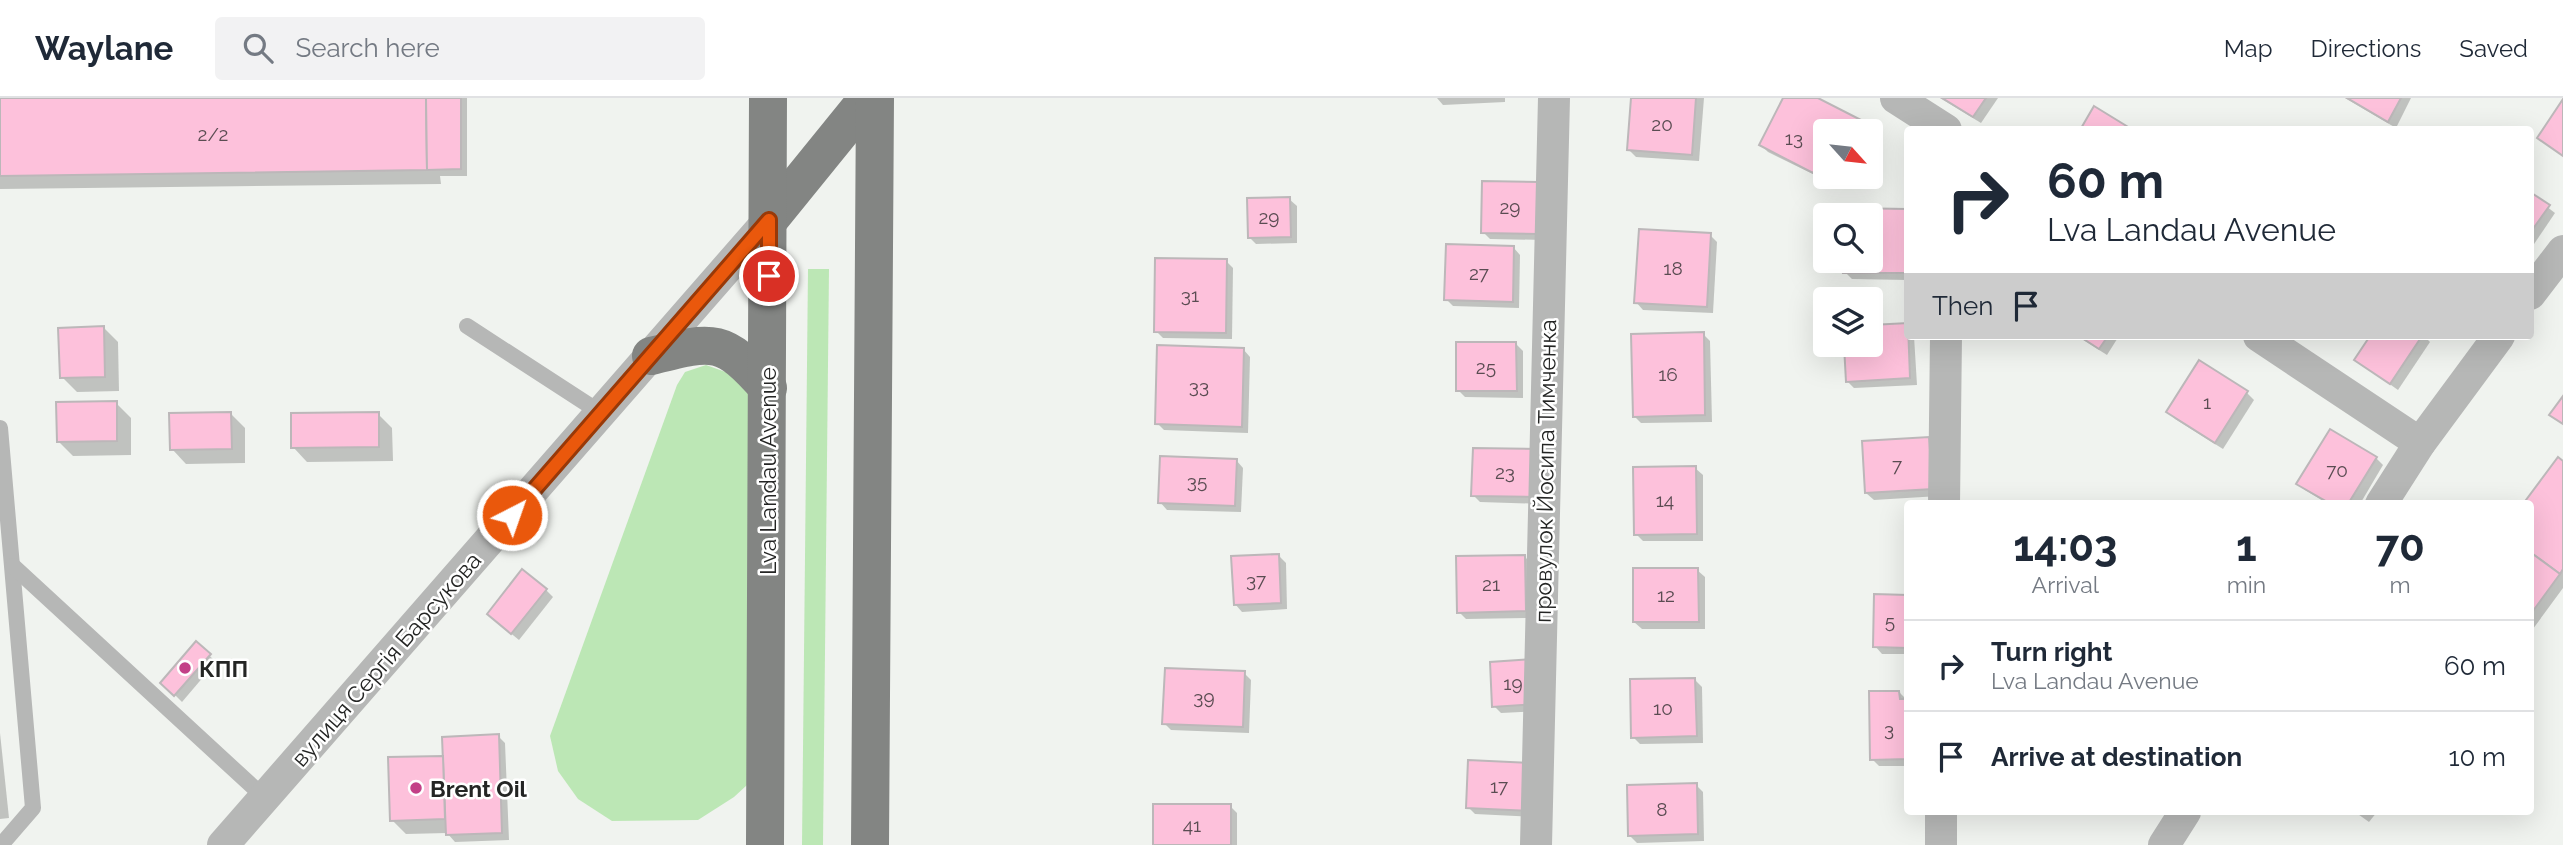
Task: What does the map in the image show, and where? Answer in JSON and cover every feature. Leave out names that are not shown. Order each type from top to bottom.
[{"type":"main road","name":"Lva Landau Avenue","points":[[765,845],[768,98]]},
{"type":"main road","points":[[769,220],[868,98]]},
{"type":"main road","points":[[870,845],[875,98]]},
{"type":"main road","points":[[651,356],[695,345],[722,348],[744,360],[768,388]]},
{"type":"street","name":"провулок Йосипа Тимченка","points":[[1536,845],[1554,98]]},
{"type":"street","points":[[1896,98],[1940,126]]},
{"type":"street","name":"вулиця Сергія Барсукова","points":[[223,845],[769,220]]},
{"type":"street","points":[[2534,289],[2563,251]]},
{"type":"street","points":[[1944,500],[1946,340]]},
{"type":"street","points":[[2265,340],[2420,443]]},
{"type":"street","points":[[2384,500],[2420,443],[2497,340]]},
{"type":"street","points":[[870,807],[891,845]]},
{"type":"street","points":[[1941,815],[1941,845]]},
{"type":"street","points":[[2164,845],[2183,815]]},
{"type":"lane","points":[[467,326],[601,414]]},
{"type":"lane","points":[[0,428],[33,808],[1,845]]},
{"type":"lane","points":[[13,566],[265,797]]},
{"type":"green space","points":[[808,269],[829,269],[823,845],[802,845]]},
{"type":"green space","points":[[706,365],[737,376],[749,388],[747,785],[734,797],[698,820],[612,821],[578,799],[558,771],[550,736],[677,385],[685,372]]},
{"type":"building","points":[[0,98],[426,98],[427,170],[0,176]]},
{"type":"building","points":[[426,98],[461,98],[461,169],[427,170]]},
{"type":"building","points":[[1631,98],[1696,98],[1692,155],[1627,150]]},
{"type":"building","points":[[1783,98],[1818,98],[1859,119],[1813,119],[1813,173],[1759,145]]},
{"type":"building","points":[[1942,98],[1986,98],[1973,117]]},
{"type":"building","points":[[2347,98],[2401,98],[2388,122]]},
{"type":"building","points":[[2563,99],[2563,156],[2537,138]]},
{"type":"building","points":[[2094,106],[2126,126],[2082,126]]},
{"type":"building","points":[[1482,181],[1539,182],[1538,234],[1481,233]]},
{"type":"building","points":[[2534,195],[2550,205],[2534,227]]},
{"type":"building","points":[[1290,197],[1291,237],[1248,238],[1247,198]]},
{"type":"building","points":[[1883,209],[1904,209],[1904,273],[1883,273]]},
{"type":"building","points":[[1639,229],[1711,233],[1707,307],[1634,303]]},
{"type":"building","points":[[1446,244],[1514,246],[1513,302],[1444,300]]},
{"type":"building","points":[[1155,258],[1227,259],[1226,333],[1154,332]]},
{"type":"building","points":[[1904,323],[1904,340],[1909,340],[1910,378],[1846,382],[1845,357],[1883,357],[1883,324]]},
{"type":"building","points":[[104,326],[105,377],[60,378],[58,328]]},
{"type":"building","points":[[1704,332],[1705,415],[1633,417],[1631,334]]},
{"type":"building","points":[[2085,340],[2105,340],[2099,349]]},
{"type":"building","points":[[2367,340],[2419,340],[2390,384],[2354,360]]},
{"type":"building","points":[[1456,342],[1516,342],[1517,391],[1456,391]]},
{"type":"building","points":[[1157,345],[1244,348],[1242,427],[1155,424]]},
{"type":"building","points":[[2199,360],[2248,391],[2215,443],[2166,412]]},
{"type":"building","points":[[2563,396],[2563,424],[2549,415]]},
{"type":"building","points":[[117,401],[117,441],[57,442],[56,402]]},
{"type":"building","points":[[231,412],[232,449],[170,450],[169,413]]},
{"type":"building","points":[[379,412],[379,447],[291,448],[291,413]]},
{"type":"building","points":[[2330,429],[2377,457],[2350,500],[2324,500],[2296,484]]},
{"type":"building","points":[[1929,437],[1933,489],[1865,493],[1862,441]]},
{"type":"building","points":[[1473,448],[1539,449],[1538,497],[1471,496]]},
{"type":"building","points":[[1160,456],[1237,459],[1235,506],[1158,503]]},
{"type":"building","points":[[2558,457],[2563,461],[2563,569],[2560,574],[2534,555],[2534,500],[2526,500]]},
{"type":"building","points":[[1696,466],[1697,534],[1634,535],[1633,467]]},
{"type":"building","points":[[1279,554],[1281,603],[1234,605],[1231,556]]},
{"type":"building","points":[[1525,555],[1526,611],[1457,613],[1456,556]]},
{"type":"building","points":[[2534,555],[2560,574],[2534,610]]},
{"type":"building","points":[[1633,568],[1698,568],[1699,622],[1633,622]]},
{"type":"building","points":[[522,569],[547,589],[511,634],[487,614]]},
{"type":"building","points":[[1874,594],[1904,595],[1904,648],[1873,647]]},
{"type":"building","name":"КПП","points":[[196,641],[211,654],[174,696],[160,683]]},
{"type":"building","points":[[1534,659],[1537,704],[1492,707],[1490,662]]},
{"type":"building","points":[[1165,668],[1245,671],[1243,727],[1162,724]]},
{"type":"building","points":[[1695,678],[1697,736],[1631,738],[1630,679]]},
{"type":"building","points":[[1869,691],[1899,691],[1900,699],[1904,699],[1904,759],[1870,760]]},
{"type":"building","points":[[499,734],[502,833],[446,835],[442,737]]},
{"type":"building","name":"Brent Oil","points":[[443,756],[445,819],[390,821],[388,757]]},
{"type":"building","points":[[1468,760],[1532,763],[1530,811],[1466,808]]},
{"type":"building","points":[[1697,783],[1698,834],[1628,836],[1627,785]]},
{"type":"building","points":[[1153,804],[1231,804],[1231,845],[1153,845]]},
{"type":"place","name":"КПП","points":[[185,668]]},
{"type":"place","name":"Brent Oil","points":[[416,788]]},
{"type":"route","points":[[512,515],[769,220],[769,276]]}]
